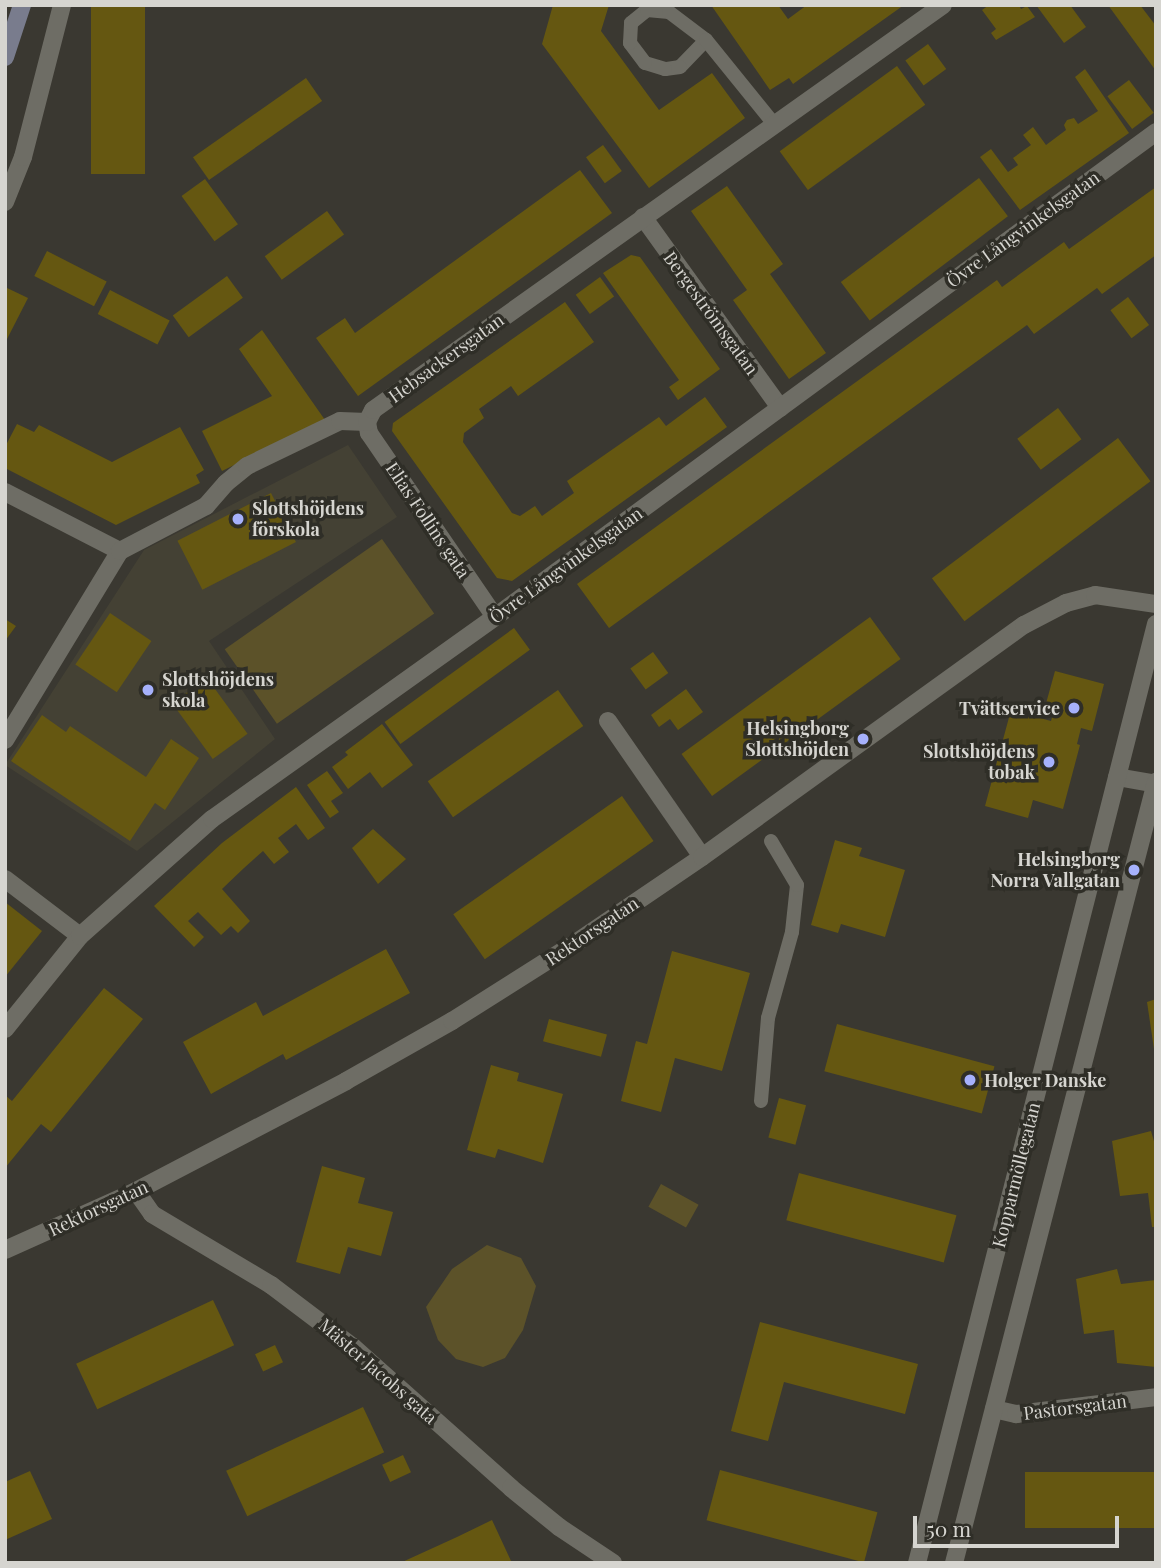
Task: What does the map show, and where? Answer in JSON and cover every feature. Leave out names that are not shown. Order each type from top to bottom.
[{"type":"main road","points":[[5,57],[22,5]]},
{"type":"street","points":[[5,202],[23,157],[62,5]]},
{"type":"street","name":"Hebsackersgatan","points":[[367,422],[373,410],[943,5]]},
{"type":"street","name":"Övre Långvinkelsgatan","points":[[5,1029],[80,936],[212,819],[495,617],[1156,132]]},
{"type":"street","name":"Bergeströmsgatan","points":[[643,217],[780,408]]},
{"type":"street","points":[[5,740],[120,551],[206,506],[226,483],[247,466],[340,421],[367,422]]},
{"type":"street","name":"Elias Follins gata","points":[[367,422],[369,433],[495,617]]},
{"type":"street","points":[[5,492],[120,551]]},
{"type":"street","name":"Rektorsgatan","points":[[5,1250],[136,1191],[346,1081],[452,1021],[702,857],[1024,625],[1066,603],[1095,595],[1156,604]]},
{"type":"street","name":"Kopparmöllegatan","points":[[917,1563],[1156,624]]},
{"type":"street","points":[[608,721],[702,857]]},
{"type":"street","points":[[1117,777],[1156,783]]},
{"type":"street","name":"Kopparmöllegatan","points":[[954,1563],[1156,783]]},
{"type":"street","points":[[5,879],[80,936]]},
{"type":"street","name":"Mäster Jacobs gata","points":[[136,1191],[152,1214],[271,1285],[353,1346],[511,1488],[559,1527],[613,1563]]},
{"type":"street","name":"Pastorsgatan","points":[[994,1409],[1016,1414],[1156,1397]]},
{"type":"lane","points":[[706,40],[680,67],[664,69],[645,63],[630,43],[631,23],[647,10],[669,12],[706,40],[774,124]]},
{"type":"lane","points":[[761,1101],[768,1018],[792,932],[797,885],[771,841]]},
{"type":"shaded area","name":"Slottshöjdens skola","points":[[348,445],[397,517],[209,641],[275,739],[137,851],[5,765],[144,550]]},
{"type":"shaded area","points":[[382,539],[434,614],[277,724],[225,649]]},
{"type":"shaded area","points":[[661,1184],[699,1205],[686,1228],[648,1207]]},
{"type":"shaded area","points":[[487,1245],[521,1258],[536,1286],[523,1330],[505,1358],[483,1367],[456,1359],[438,1340],[426,1307],[452,1269]]},
{"type":"building","points":[[91,5],[145,5],[145,174],[91,174]]},
{"type":"building","points":[[553,5],[609,5],[601,31],[659,110],[712,73],[745,118],[649,188],[542,44]]},
{"type":"building","points":[[711,5],[778,5],[788,19],[807,5],[904,5],[793,84],[789,78],[770,90]]},
{"type":"building","points":[[989,5],[1019,5],[1021,9],[1027,6],[1035,17],[996,40],[991,33],[996,29],[982,10]]},
{"type":"building","points":[[1036,5],[1070,5],[1086,27],[1064,43]]},
{"type":"building","points":[[1108,5],[1140,5],[1156,26],[1156,71]]},
{"type":"building","points":[[928,44],[946,69],[924,86],[905,60]]},
{"type":"building","points":[[897,66],[925,105],[808,190],[780,151]]},
{"type":"building","points":[[1085,69],[1129,133],[1020,210],[980,157],[991,149],[1008,172],[1018,165],[1013,158],[1031,145],[1023,135],[1033,127],[1046,145],[1066,130],[1064,125],[1067,120],[1074,118],[1078,124],[1098,111],[1075,77]]},
{"type":"building","points":[[306,78],[322,101],[209,180],[193,157]]},
{"type":"building","points":[[1129,80],[1154,113],[1132,129],[1107,96]]},
{"type":"building","points":[[603,145],[622,171],[605,183],[586,157]]},
{"type":"building","points":[[580,170],[612,213],[358,396],[316,338],[345,318],[355,333]]},
{"type":"building","points":[[979,178],[1008,216],[870,320],[841,282]]},
{"type":"building","points":[[205,179],[238,224],[214,241],[182,196]]},
{"type":"building","points":[[727,186],[783,264],[770,274],[826,353],[789,379],[733,300],[747,290],[691,211]]},
{"type":"building","points":[[1156,187],[1156,255],[1102,294],[1097,288],[1034,334],[1027,325],[609,628],[577,584],[997,280],[1002,287],[1064,242],[1069,249]]},
{"type":"building","points":[[327,211],[344,234],[282,280],[265,256]]},
{"type":"building","points":[[47,251],[107,281],[94,306],[34,276]]},
{"type":"building","points":[[631,255],[640,257],[720,369],[678,400],[669,387],[679,380],[603,273]]},
{"type":"building","points":[[227,276],[243,298],[189,337],[173,315]]},
{"type":"building","points":[[600,277],[614,296],[590,314],[576,295]]},
{"type":"building","points":[[5,287],[28,298],[5,343]]},
{"type":"building","points":[[110,290],[170,320],[157,344],[98,314]]},
{"type":"building","points":[[1128,297],[1149,325],[1131,338],[1110,310]]},
{"type":"building","points":[[565,302],[594,342],[518,396],[511,386],[479,409],[484,418],[464,433],[463,442],[512,513],[520,516],[535,506],[542,516],[574,493],[567,481],[659,417],[666,426],[705,397],[727,427],[512,581],[497,578],[392,431],[393,423]]},
{"type":"building","points":[[262,330],[325,420],[222,471],[202,431],[272,396],[239,349]]},
{"type":"building","points":[[1058,408],[1081,439],[1041,470],[1017,439]]},
{"type":"building","points":[[17,424],[34,432],[39,425],[112,462],[180,427],[204,470],[196,475],[200,483],[116,525],[5,468],[5,447]]},
{"type":"building","points":[[1118,438],[1150,481],[964,621],[932,578]]},
{"type":"building","points":[[271,493],[296,542],[202,590],[177,541]]},
{"type":"building","points":[[110,613],[151,641],[117,692],[75,664]]},
{"type":"building","points":[[870,617],[901,659],[712,796],[681,754]]},
{"type":"building","points":[[5,619],[16,626],[5,641]]},
{"type":"building","points":[[514,628],[530,650],[400,744],[385,722]]},
{"type":"building","points":[[653,652],[668,673],[646,689],[630,668]]},
{"type":"building","points":[[1055,671],[1104,684],[1092,731],[1081,728],[1077,744],[1080,745],[1063,809],[1033,800],[1028,818],[985,806],[1011,710],[1051,721],[1054,710],[1045,707]]},
{"type":"building","points":[[207,678],[248,734],[213,759],[172,703]]},
{"type":"building","points":[[686,689],[703,712],[678,730],[670,719],[659,727],[651,715]]},
{"type":"building","points":[[558,690],[583,726],[453,817],[428,781]]},
{"type":"building","points":[[42,715],[66,732],[70,726],[146,777],[171,739],[199,758],[165,810],[155,803],[130,841],[11,761]]},
{"type":"building","points":[[382,724],[413,765],[382,788],[370,772],[348,789],[332,767],[348,755],[345,752]]},
{"type":"building","points":[[327,771],[343,793],[331,801],[339,812],[330,818],[307,785]]},
{"type":"building","points":[[296,787],[325,828],[308,840],[296,824],[278,838],[289,852],[274,864],[263,851],[244,868],[222,889],[250,921],[238,933],[231,926],[221,935],[198,912],[188,921],[204,937],[194,947],[154,906],[222,843]]},
{"type":"building","points":[[622,796],[654,841],[485,959],[453,914]]},
{"type":"building","points":[[373,829],[406,859],[378,884],[352,848]]},
{"type":"building","points":[[835,840],[862,848],[859,856],[905,870],[885,937],[841,924],[838,933],[811,925]]},
{"type":"building","points":[[5,902],[42,931],[5,977]]},
{"type":"building","points":[[386,949],[410,993],[286,1060],[283,1054],[211,1094],[183,1042],[256,1002],[263,1016]]},
{"type":"building","points":[[672,951],[750,973],[722,1071],[675,1058],[661,1112],[621,1101],[636,1041],[647,1044]]},
{"type":"building","points":[[104,988],[143,1019],[51,1132],[41,1124],[5,1168],[5,1095],[12,1101]]},
{"type":"building","points":[[1156,999],[1156,1049],[1154,1049],[1147,1002]]},
{"type":"building","points":[[549,1019],[607,1035],[601,1057],[543,1041]]},
{"type":"building","points":[[837,1024],[994,1066],[982,1114],[824,1071]]},
{"type":"building","points":[[491,1065],[519,1073],[517,1081],[563,1094],[543,1163],[498,1149],[495,1158],[467,1150]]},
{"type":"building","points":[[779,1098],[806,1105],[795,1145],[768,1138]]},
{"type":"building","points":[[1151,1131],[1156,1148],[1156,1227],[1152,1227],[1148,1193],[1120,1196],[1112,1141]]},
{"type":"building","points":[[322,1166],[365,1178],[358,1203],[393,1212],[381,1256],[348,1247],[340,1274],[296,1262]]},
{"type":"building","points":[[799,1173],[956,1215],[944,1263],[786,1220]]},
{"type":"building","points":[[1117,1269],[1121,1284],[1156,1280],[1156,1367],[1117,1363],[1114,1330],[1084,1334],[1076,1279]]},
{"type":"building","points":[[213,1300],[234,1345],[97,1409],[76,1364]]},
{"type":"building","points":[[760,1322],[918,1364],[905,1414],[784,1382],[768,1441],[731,1431]]},
{"type":"building","points":[[275,1345],[283,1362],[263,1372],[255,1354]]},
{"type":"building","points":[[363,1407],[384,1452],[247,1516],[226,1471]]},
{"type":"building","points":[[403,1455],[411,1472],[390,1482],[382,1465]]},
{"type":"building","points":[[720,1470],[877,1512],[864,1562],[707,1520]]},
{"type":"building","points":[[30,1471],[52,1519],[5,1540],[5,1482]]},
{"type":"building","points":[[1025,1472],[1156,1472],[1156,1528],[1025,1528]]},
{"type":"building","points":[[492,1520],[512,1563],[400,1563],[457,1537]]},
{"type":"place","name":"Slottshöjdens förskola","points":[[238,519]]},
{"type":"place","name":"Slottshöjdens skola","points":[[148,690]]},
{"type":"place","name":"Tvättservice","points":[[1074,708]]},
{"type":"place","name":"Helsingborg Slottshöjden","points":[[863,739]]},
{"type":"place","name":"Slottshöjdens tobak","points":[[1049,762]]},
{"type":"place","name":"Helsingborg Norra Vallgatan","points":[[1134,870]]},
{"type":"place","name":"Holger Danske","points":[[970,1080]]}]
